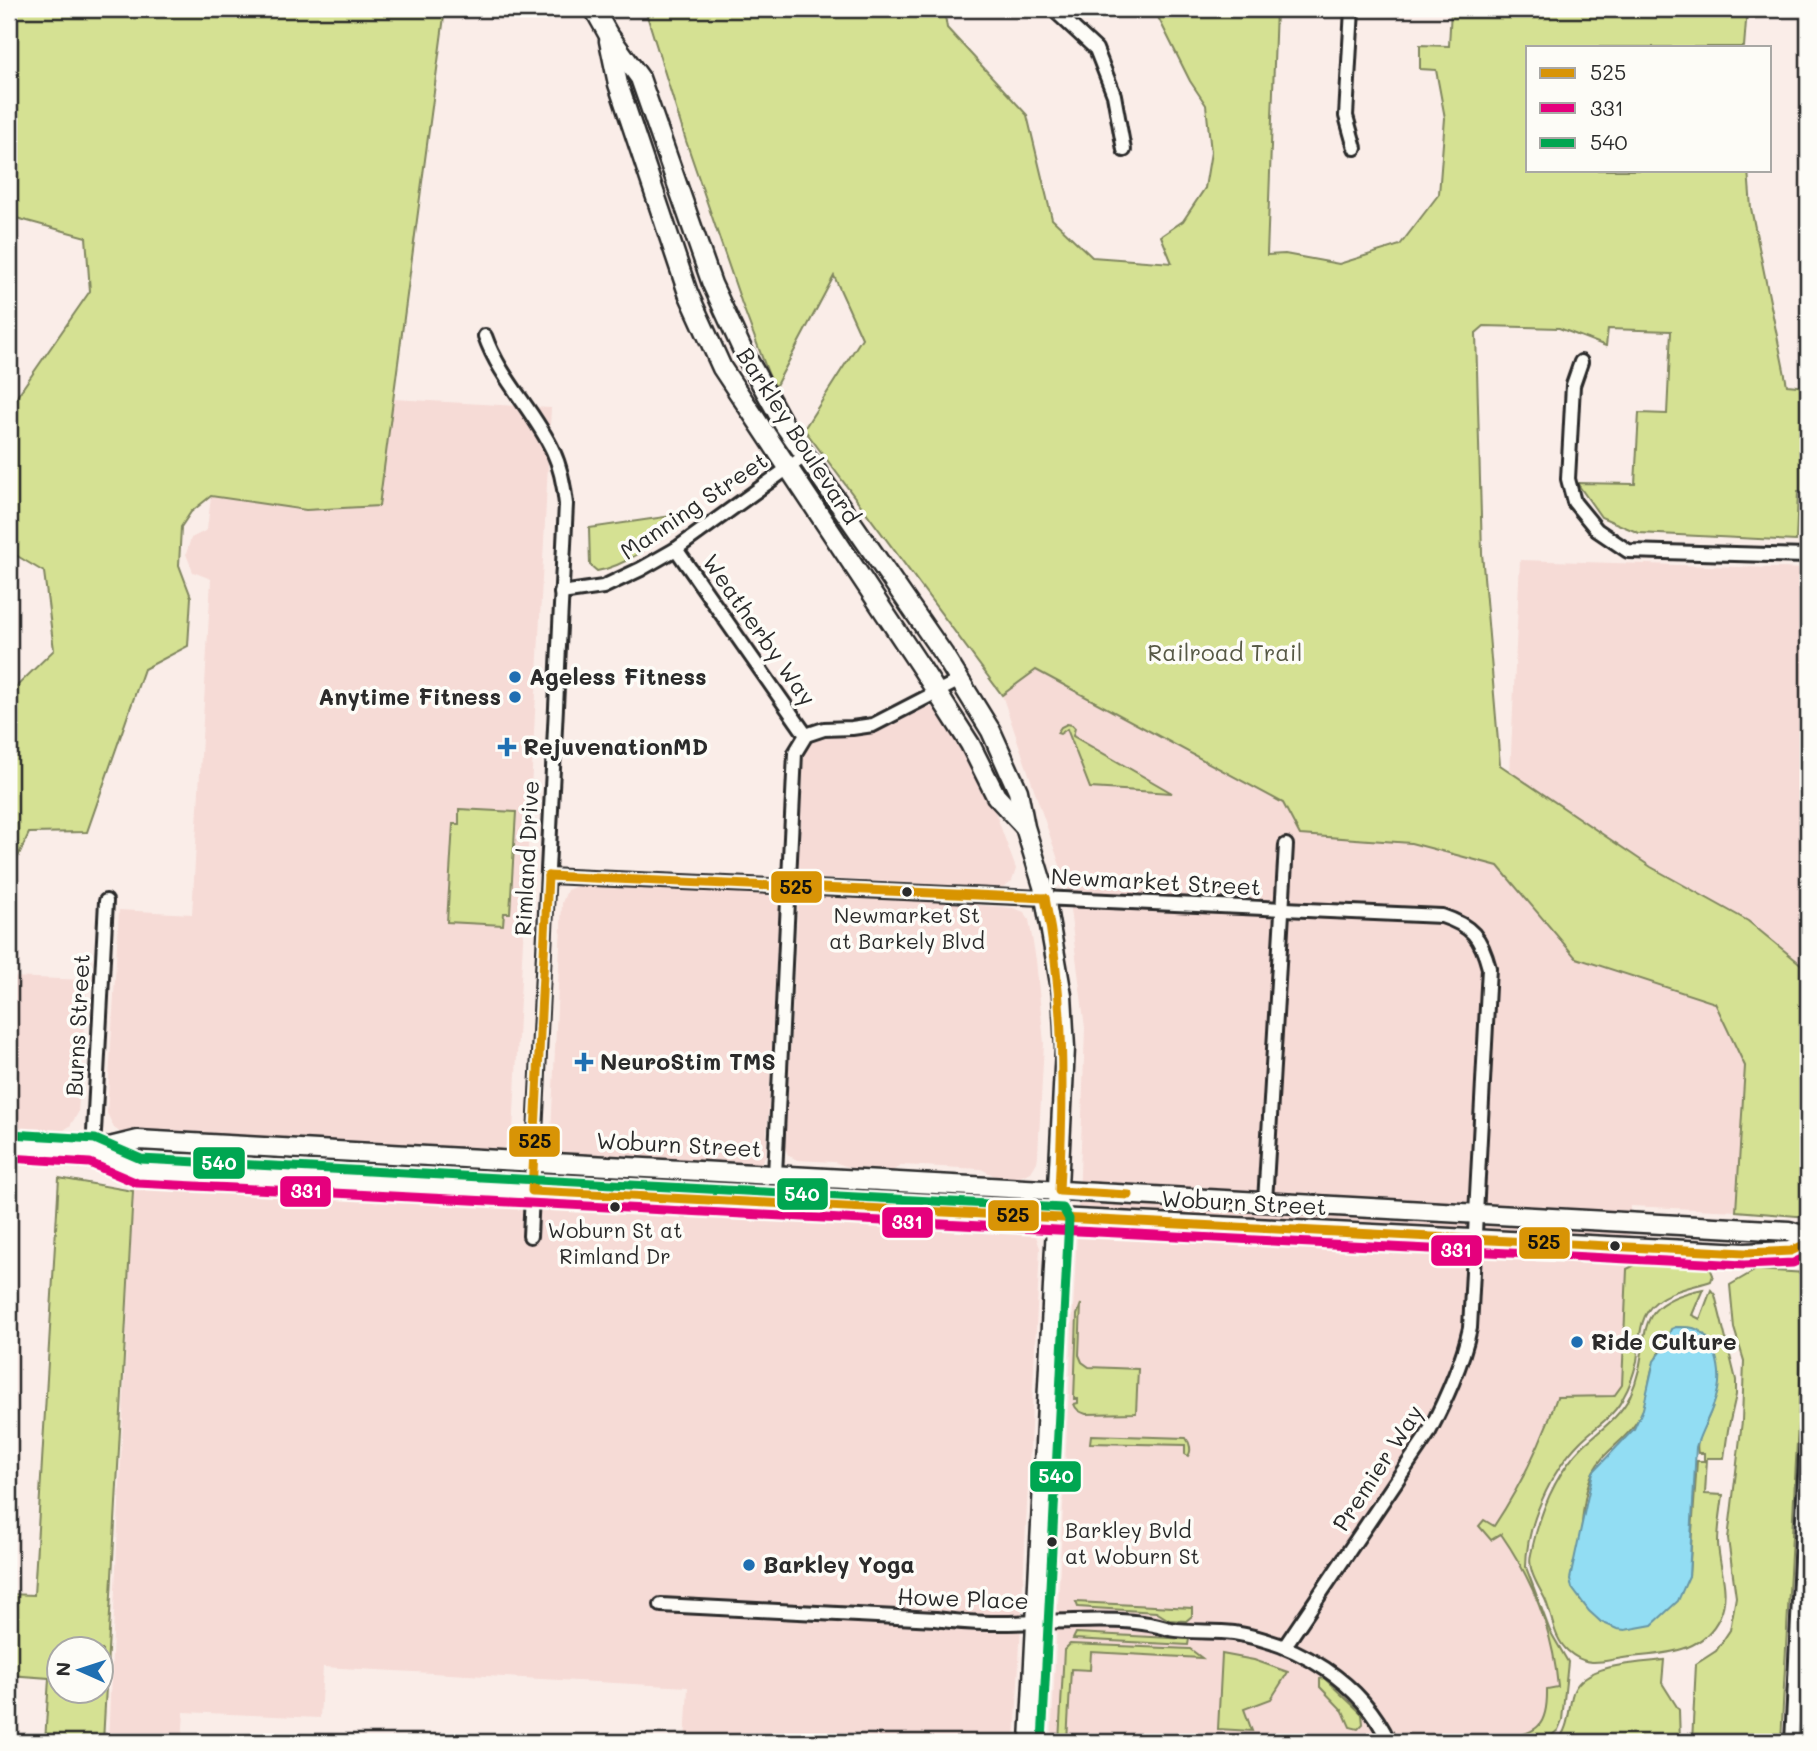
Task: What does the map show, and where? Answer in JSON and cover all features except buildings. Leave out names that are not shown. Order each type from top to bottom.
[{"type":"main road","name":"Barkley Boulevard","points":[[594,9],[608,34],[640,78],[712,284],[743,351],[783,424],[960,680],[991,731],[1018,791],[1045,898],[1063,1007],[1064,1096],[1030,1742]]},
{"type":"main road","name":"Barkley Boulevard","points":[[608,34],[618,84],[688,292],[722,368],[937,692],[970,744],[996,796],[1025,827]]},
{"type":"main road","name":"Woburn Street","points":[[9,1146],[93,1151],[138,1140],[1788,1231],[1808,1237]]},
{"type":"main road","name":"Woburn Street","points":[[93,1151],[138,1171],[1745,1253],[1791,1251],[1808,1243]]},
{"type":"street","points":[[1053,9],[1096,49],[1114,95],[1124,150]]},
{"type":"street","points":[[1352,9],[1346,116],[1355,148]]},
{"type":"street","name":"Rimland Drive","points":[[485,336],[493,358],[536,421],[553,452],[563,480],[566,503],[530,1236]]},
{"type":"street","points":[[1581,362],[1573,385],[1568,479],[1571,494],[1597,530],[1628,551],[1808,556]]},
{"type":"street","name":"Manning Street","points":[[562,593],[603,587],[624,579],[676,549],[806,455]]},
{"type":"street","name":"Weatherby Way","points":[[676,549],[806,735]]},
{"type":"street","points":[[775,1175],[795,753],[806,735],[824,729],[873,725],[960,680]]},
{"type":"street","points":[[1265,1202],[1286,845]]},
{"type":"street","name":"Newmarket Street","points":[[548,876],[1442,916],[1463,923],[1475,935],[1485,952],[1489,968],[1477,1214]]},
{"type":"street","name":"Burns Street","points":[[93,1151],[106,901]]},
{"type":"street","name":"Premier Way","points":[[1285,1646],[1428,1434],[1443,1404],[1467,1344],[1470,1328],[1477,1214]]},
{"type":"street","points":[[1792,1742],[1808,1415]]},
{"type":"street","name":"Howe Place","points":[[661,1605],[936,1619],[962,1623],[1076,1621],[1152,1624],[1170,1629],[1235,1633],[1285,1646],[1314,1661],[1347,1686],[1379,1722],[1389,1742]]},
{"type":"street","points":[[1795,1682],[1808,1683]]},
{"type":"shaded area","points":[[445,9],[393,399],[551,408],[513,1132],[505,1147],[497,1151],[129,1136],[114,1128],[107,1113],[119,910],[192,914],[211,579],[193,572],[186,554],[191,538],[207,530],[211,496]]},
{"type":"shaded area","points":[[1520,560],[1808,569],[1808,970],[1510,774]]},
{"type":"shaded area","points":[[1036,670],[1283,803],[1301,835],[1411,843],[1498,866],[1576,958],[1716,1003],[1745,1066],[1736,1211],[1630,1206],[1622,1385],[1614,1396],[1557,1398],[1545,1432],[1511,1500],[1493,1527],[1484,1520],[1479,1526],[1491,1540],[1500,1534],[1516,1557],[1538,1601],[1551,1641],[1558,1688],[1547,1689],[1548,1709],[1545,1718],[1533,1731],[1491,1742],[1051,1742],[1085,1028],[1067,886],[1002,695]]},
{"type":"shaded area","points":[[926,706],[941,708],[986,787],[1016,869],[1012,881],[1001,888],[811,878],[802,872],[797,863],[804,755],[809,742],[820,735],[894,725]]},
{"type":"shaded area","points":[[580,885],[765,894],[775,899],[779,909],[766,1155],[761,1163],[751,1165],[567,1156],[559,1151],[553,1142],[551,1132],[562,903],[567,890]]},
{"type":"shaded area","points":[[810,896],[942,902],[1013,908],[1024,912],[1029,920],[1036,960],[1044,1043],[1038,1155],[1031,1172],[1015,1179],[999,1178],[981,1169],[902,1165],[889,1173],[863,1172],[834,1162],[797,1160],[788,1155],[785,1147],[798,906],[802,898]]},
{"type":"shaded area","points":[[9,977],[87,980],[78,1113],[64,1130],[9,1130]]},
{"type":"shaded area","points":[[134,1176],[1018,1223],[1029,1228],[1036,1236],[1040,1248],[1015,1742],[685,1742],[688,1687],[323,1667],[320,1718],[184,1712],[182,1742],[108,1742],[110,1706],[116,1706],[116,1636],[113,1636]]},
{"type":"green space","points":[[9,9],[445,9],[379,506],[306,510],[211,496],[191,512],[181,527],[179,565],[191,597],[188,646],[144,669],[87,832],[29,833],[9,876],[9,685],[16,687],[54,650],[44,572],[9,551],[9,408],[90,291],[86,237],[9,216]]},
{"type":"green space","name":"Railroad Trail","points":[[645,9],[944,9],[947,28],[1027,115],[1052,219],[1092,257],[1172,263],[1161,236],[1183,221],[1205,188],[1211,152],[1206,105],[1190,81],[1154,9],[1276,9],[1267,255],[1285,254],[1339,264],[1400,245],[1439,194],[1445,118],[1436,70],[1420,69],[1420,45],[1449,46],[1451,9],[1747,9],[1744,46],[1526,46],[1526,172],[1748,172],[1751,208],[1787,385],[1808,387],[1808,491],[1798,491],[1796,541],[1639,533],[1601,517],[1577,483],[1635,484],[1639,413],[1667,414],[1671,331],[1608,329],[1606,346],[1559,328],[1484,326],[1476,333],[1482,553],[1500,765],[1651,867],[1748,921],[1808,970],[1808,1217],[1736,1211],[1745,1066],[1715,1003],[1576,958],[1498,866],[1411,843],[1300,835],[1283,803],[1036,670],[1002,695],[804,429],[862,338],[834,276],[774,389],[686,141]]},
{"type":"green space","points":[[692,513],[648,548],[623,562],[597,571],[590,565],[589,528]]},
{"type":"green space","points":[[1067,724],[1075,728],[1073,736],[1172,793],[1090,788],[1067,729],[1057,733]]},
{"type":"green space","points":[[459,809],[516,812],[510,913],[504,913],[503,925],[447,922],[453,824],[459,824]]},
{"type":"green space","points":[[59,1178],[133,1191],[109,1636],[46,1636],[46,1678],[9,1675],[9,1594],[34,1595]]},
{"type":"green space","points":[[1637,1264],[1710,1268],[1713,1275],[1711,1281],[1668,1294],[1650,1308],[1641,1329],[1633,1375],[1620,1403],[1569,1454],[1542,1500],[1530,1534],[1526,1567],[1550,1631],[1568,1662],[1562,1720],[1558,1730],[1544,1742],[1494,1742],[1535,1729],[1544,1715],[1547,1689],[1558,1687],[1546,1626],[1523,1569],[1501,1534],[1491,1540],[1479,1526],[1484,1520],[1494,1526],[1504,1511],[1530,1464],[1557,1397],[1614,1396],[1622,1385],[1627,1269]]},
{"type":"green space","points":[[1756,1270],[1806,1273],[1781,1742],[1692,1742],[1696,1664],[1716,1651],[1730,1630],[1736,1597],[1728,1539],[1742,1421],[1744,1361],[1734,1328],[1730,1285]]},
{"type":"green space","points":[[1703,1289],[1692,1315],[1700,1319],[1711,1290],[1715,1295],[1736,1380],[1736,1395],[1724,1458],[1707,1458],[1705,1494],[1723,1495],[1718,1543],[1724,1589],[1723,1607],[1712,1629],[1691,1646],[1665,1653],[1601,1662],[1582,1660],[1563,1646],[1556,1634],[1545,1599],[1532,1572],[1530,1560],[1534,1539],[1549,1496],[1564,1470],[1583,1446],[1626,1404],[1637,1376],[1646,1328],[1652,1315],[1661,1305],[1678,1296]],"holes":[[[1676,1327],[1693,1328],[1700,1332],[1711,1410],[1697,1447],[1698,1453],[1704,1453],[1704,1461],[1697,1461],[1689,1576],[1601,1622],[1580,1600],[1581,1535],[1588,1485],[1604,1456],[1638,1420],[1646,1401],[1652,1368],[1669,1336]]]},
{"type":"green space","points":[[1081,1304],[1079,1355],[1082,1362],[1089,1367],[1138,1369],[1136,1413],[1086,1414],[1075,1406],[1074,1404],[1078,1403],[1078,1399],[1074,1399],[1077,1315]]},
{"type":"green space","points":[[1091,1435],[1186,1438],[1190,1452],[1188,1456],[1185,1454],[1185,1445],[1090,1443]]},
{"type":"green space","points":[[1076,1602],[1192,1608],[1192,1616],[1186,1621],[1169,1620],[1156,1612],[1078,1607]]},
{"type":"green space","points":[[1076,1633],[1189,1639],[1188,1645],[1073,1639]]},
{"type":"green space","points":[[1070,1644],[1190,1649],[1202,1658],[1091,1652],[1090,1670],[1071,1669],[1067,1742],[1059,1742],[1064,1650]]},
{"type":"green space","points":[[1222,1654],[1254,1660],[1288,1672],[1271,1699],[1244,1709],[1252,1731],[1218,1729]]},
{"type":"green space","points":[[1664,1660],[1662,1683],[1679,1710],[1680,1742],[1557,1742],[1566,1726],[1572,1696],[1577,1685],[1586,1677],[1610,1667]]},
{"type":"green space","points":[[1324,1678],[1362,1714],[1363,1724],[1358,1729],[1350,1727],[1343,1711],[1320,1687],[1320,1679]]},
{"type":"green space","points":[[47,1706],[105,1706],[103,1742],[45,1742]]},
{"type":"water","points":[[1693,1328],[1707,1338],[1712,1345],[1719,1373],[1716,1397],[1696,1447],[1689,1576],[1678,1601],[1652,1625],[1617,1629],[1601,1622],[1589,1611],[1572,1588],[1570,1579],[1593,1472],[1634,1429],[1643,1409],[1654,1361],[1662,1351],[1671,1329]]},
{"type":"transit line","name":"525","points":[[548,876],[532,1191],[1745,1253],[1791,1251],[1808,1243]]},
{"type":"transit line","name":"525","points":[[548,876],[1045,898]]},
{"type":"transit line","name":"525","points":[[1045,898],[1060,1008],[1062,1117],[1059,1191],[1129,1195]]},
{"type":"transit line","name":"540","points":[[10,1134],[95,1139],[141,1159],[1063,1208],[1069,1219],[1042,1742]]},
{"type":"transit line","name":"331","points":[[9,1158],[90,1163],[137,1183],[1744,1265],[1793,1263],[1808,1256]]},
{"type":"place","name":"Ageless Fitness","points":[[515,677]]},
{"type":"place","name":"Anytime Fitness","points":[[515,697]]},
{"type":"place","name":"RejuvenationMD","points":[[507,747]]},
{"type":"place","name":"Newmarket St at Barkely Blvd","points":[[907,892]]},
{"type":"place","name":"NeuroStim TMS","points":[[584,1062]]},
{"type":"place","name":"Woburn St at Rimland Dr","points":[[615,1207]]},
{"type":"place","name":"Ride Culture","points":[[1577,1342]]},
{"type":"place","name":"Barkley Bvld at Woburn St","points":[[1052,1542]]},
{"type":"place","name":"Barkley Yoga","points":[[749,1565]]}]
